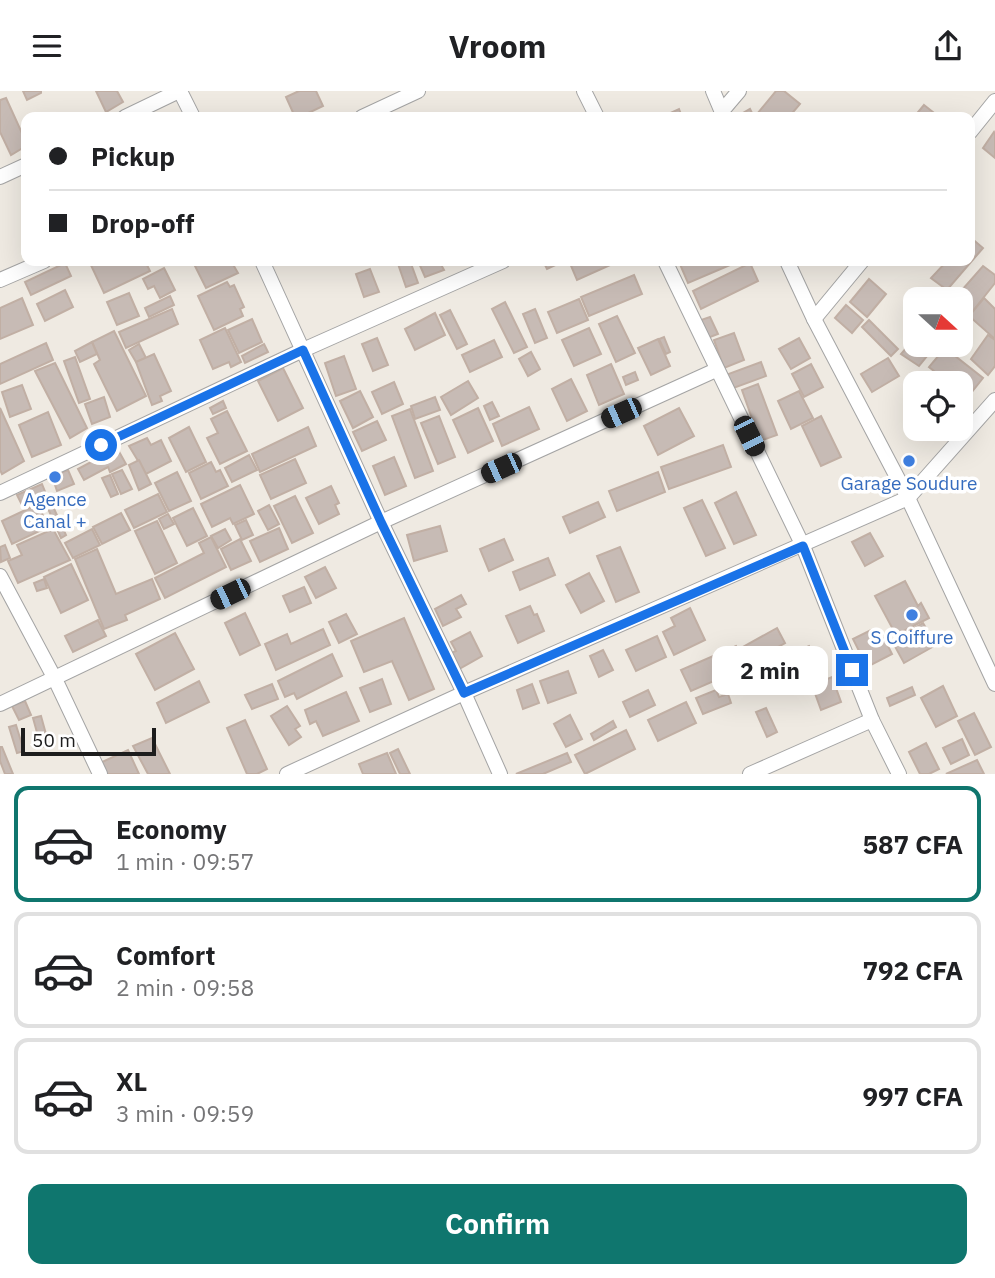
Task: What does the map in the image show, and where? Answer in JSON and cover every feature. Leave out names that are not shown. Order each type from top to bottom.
[{"type":"street","points":[[135,112],[179,91],[190,112]]},
{"type":"street","points":[[373,112],[418,91]]},
{"type":"street","points":[[584,91],[594,112]]},
{"type":"street","points":[[713,91],[722,112]]},
{"type":"street","points":[[724,112],[739,91]]},
{"type":"street","points":[[975,126],[995,101]]},
{"type":"street","points":[[0,177],[21,167]]},
{"type":"street","points":[[0,280],[32,266]]},
{"type":"street","points":[[264,266],[500,774]]},
{"type":"street","points":[[0,493],[303,350],[492,266]]},
{"type":"street","points":[[667,266],[803,546],[872,720],[899,774]]},
{"type":"street","points":[[789,266],[814,319],[908,498],[995,684]]},
{"type":"street","points":[[814,319],[858,266]]},
{"type":"street","points":[[0,704],[381,522],[716,370]]},
{"type":"street","points":[[287,774],[464,693],[908,498],[995,400]]},
{"type":"street","points":[[0,576],[55,679],[100,774]]},
{"type":"street","points":[[750,774],[872,720]]},
{"type":"building","points":[[23,91],[41,91],[41,93],[27,100]]},
{"type":"building","points":[[96,91],[117,91],[123,102],[106,112]]},
{"type":"building","points":[[299,91],[316,91],[323,106],[310,112],[293,112],[286,97]]},
{"type":"building","points":[[776,91],[784,91],[800,104],[793,112],[759,112]]},
{"type":"building","points":[[6,98],[21,131],[21,149],[11,155],[0,132],[0,100]]},
{"type":"building","points":[[924,105],[933,112],[918,112]]},
{"type":"building","points":[[994,132],[995,134],[995,158],[983,148]]},
{"type":"building","points":[[975,241],[983,248],[975,257]]},
{"type":"building","points":[[59,266],[66,266],[71,276],[31,295],[25,282]]},
{"type":"building","points":[[91,266],[148,266],[150,271],[104,293]]},
{"type":"building","points":[[195,266],[234,266],[238,273],[206,288]]},
{"type":"building","points":[[399,266],[412,266],[418,283],[406,287]]},
{"type":"building","points":[[420,266],[442,266],[444,270],[425,277]]},
{"type":"building","points":[[571,266],[608,266],[577,280]]},
{"type":"building","points":[[681,266],[728,266],[688,283]]},
{"type":"building","points":[[744,266],[751,266],[758,281],[701,309],[693,291]]},
{"type":"building","points":[[942,266],[968,266],[950,287],[943,287],[931,278]]},
{"type":"building","points":[[983,266],[995,275],[995,283],[973,311],[973,287],[965,287]]},
{"type":"building","points":[[164,268],[175,290],[160,298],[154,286],[148,289],[143,279]]},
{"type":"building","points":[[370,269],[379,292],[364,297],[356,274]]},
{"type":"building","points":[[634,275],[642,294],[589,316],[581,297]]},
{"type":"building","points":[[869,279],[886,294],[867,317],[850,302]]},
{"type":"building","points":[[227,282],[230,287],[234,285],[244,307],[240,309],[243,316],[214,330],[198,296]]},
{"type":"building","points":[[65,290],[73,307],[45,321],[37,304]]},
{"type":"building","points":[[129,293],[139,316],[117,325],[107,302]]},
{"type":"building","points":[[170,296],[174,305],[149,317],[145,308]]},
{"type":"building","points":[[22,298],[33,325],[0,339],[0,308]]},
{"type":"building","points":[[984,298],[995,309],[995,339],[973,320],[973,311]]},
{"type":"building","points":[[579,299],[588,320],[557,333],[548,312]]},
{"type":"building","points":[[505,302],[527,347],[514,353],[492,309]]},
{"type":"building","points":[[846,305],[863,320],[852,333],[835,318]]},
{"type":"building","points":[[172,309],[178,324],[126,348],[119,332]]},
{"type":"building","points":[[535,309],[547,338],[535,343],[523,314]]},
{"type":"building","points":[[450,310],[467,344],[457,349],[440,315]]},
{"type":"building","points":[[435,313],[445,335],[415,350],[405,329]]},
{"type":"building","points":[[617,316],[635,353],[616,362],[599,324]]},
{"type":"building","points":[[710,317],[718,334],[705,339],[698,321]]},
{"type":"building","points":[[252,319],[262,342],[239,353],[228,330]]},
{"type":"building","points":[[869,320],[898,349],[891,356],[862,327]]},
{"type":"building","points":[[225,328],[241,362],[231,367],[229,362],[213,369],[200,340]]},
{"type":"building","points":[[589,328],[601,354],[574,366],[562,340]]},
{"type":"building","points":[[114,331],[146,396],[117,411],[94,364],[100,360],[92,342]]},
{"type":"building","points":[[734,333],[744,360],[724,368],[714,340]]},
{"type":"building","points":[[988,335],[995,340],[995,366],[988,375],[971,359]]},
{"type":"building","points":[[664,337],[670,352],[666,354],[659,339]]},
{"type":"building","points":[[377,338],[388,365],[373,371],[362,344]]},
{"type":"building","points":[[799,338],[810,358],[791,369],[779,349]]},
{"type":"building","points":[[658,339],[670,366],[651,375],[638,348]]},
{"type":"building","points":[[494,340],[502,357],[470,372],[462,355]]},
{"type":"building","points":[[92,342],[97,354],[80,362],[75,351]]},
{"type":"building","points":[[46,343],[53,360],[0,384],[0,364]]},
{"type":"building","points":[[139,344],[146,358],[136,362],[129,350]]},
{"type":"building","points":[[264,344],[268,352],[245,363],[242,356]]},
{"type":"building","points":[[531,352],[540,369],[528,376],[519,359]]},
{"type":"building","points":[[154,354],[171,391],[160,396],[162,401],[152,405],[136,362]]},
{"type":"building","points":[[344,356],[356,389],[336,396],[325,363]]},
{"type":"building","points":[[75,357],[90,399],[79,403],[64,361]]},
{"type":"building","points":[[906,357],[926,357],[919,366]]},
{"type":"building","points":[[937,357],[956,357],[983,378],[973,390],[973,371],[934,371],[929,367]]},
{"type":"building","points":[[888,358],[899,376],[872,392],[861,374]]},
{"type":"building","points":[[761,362],[766,376],[728,390],[723,376]]},
{"type":"building","points":[[55,363],[87,428],[70,438],[35,371]]},
{"type":"building","points":[[611,364],[624,394],[599,405],[587,375]]},
{"type":"building","points":[[811,364],[823,387],[804,397],[792,374]]},
{"type":"building","points":[[283,368],[303,408],[278,421],[258,381]]},
{"type":"building","points":[[635,372],[638,380],[626,385],[623,377]]},
{"type":"building","points":[[571,379],[587,411],[567,421],[552,389]]},
{"type":"building","points":[[468,381],[478,398],[451,415],[441,397]]},
{"type":"building","points":[[394,382],[403,404],[382,414],[372,392]]},
{"type":"building","points":[[758,384],[777,435],[760,441],[742,390]]},
{"type":"building","points":[[22,385],[31,409],[10,417],[2,392]]},
{"type":"building","points":[[360,391],[373,417],[353,428],[340,401]]},
{"type":"building","points":[[799,391],[813,418],[791,429],[778,401]]},
{"type":"building","points":[[104,397],[110,417],[92,424],[85,404]]},
{"type":"building","points":[[435,397],[440,410],[415,419],[411,406]]},
{"type":"building","points":[[223,401],[226,408],[213,414],[210,408]]},
{"type":"building","points":[[492,402],[499,416],[490,420],[484,406]]},
{"type":"building","points":[[529,407],[539,429],[502,446],[493,424]]},
{"type":"building","points":[[0,408],[24,461],[2,474],[0,470]]},
{"type":"building","points":[[478,408],[493,441],[468,453],[453,420]]},
{"type":"building","points":[[679,408],[694,436],[658,455],[644,426]]},
{"type":"building","points":[[410,409],[433,471],[415,478],[392,416]]},
{"type":"building","points":[[227,411],[247,451],[220,464],[207,438],[218,433],[211,419]]},
{"type":"building","points":[[48,412],[61,445],[32,457],[19,425]]},
{"type":"building","points":[[439,416],[455,457],[438,464],[421,423]]},
{"type":"building","points":[[821,416],[841,457],[821,466],[802,426]]},
{"type":"building","points":[[377,421],[386,440],[362,451],[353,432]]},
{"type":"building","points":[[189,427],[206,462],[186,472],[169,438]]},
{"type":"building","points":[[308,427],[316,446],[260,472],[252,454]]},
{"type":"building","points":[[147,438],[151,445],[161,440],[171,461],[146,474],[129,446]]},
{"type":"building","points":[[723,445],[731,467],[669,489],[661,467]]},
{"type":"building","points":[[117,448],[126,464],[110,472],[108,467],[84,480],[78,469]]},
{"type":"building","points":[[249,455],[257,470],[232,482],[225,468]]},
{"type":"building","points":[[394,457],[406,486],[385,495],[373,466]]},
{"type":"building","points":[[295,459],[306,483],[271,499],[260,475]]},
{"type":"building","points":[[139,460],[151,484],[139,490],[129,465]]},
{"type":"building","points":[[211,462],[216,472],[220,470],[228,486],[201,499],[189,473]]},
{"type":"building","points":[[68,470],[74,484],[57,491],[52,476]]},
{"type":"building","points":[[122,470],[132,489],[121,494],[112,474]]},
{"type":"building","points":[[177,472],[191,501],[169,511],[155,483]]},
{"type":"building","points":[[658,472],[665,492],[617,511],[609,491]]},
{"type":"building","points":[[110,475],[118,494],[111,497],[102,478]]},
{"type":"building","points":[[42,484],[46,494],[22,505],[17,495]]},
{"type":"building","points":[[240,485],[254,514],[233,524],[230,518],[212,527],[201,504]]},
{"type":"building","points":[[331,486],[339,503],[335,505],[339,514],[319,524],[306,498]]},
{"type":"building","points":[[736,492],[756,535],[734,544],[715,503]]},
{"type":"building","points":[[158,494],[167,512],[134,528],[125,510]]},
{"type":"building","points":[[295,496],[313,533],[292,543],[274,506]]},
{"type":"building","points":[[702,500],[725,548],[706,556],[684,508]]},
{"type":"building","points":[[51,502],[66,535],[61,538],[46,504]]},
{"type":"building","points":[[598,502],[605,517],[570,533],[563,517]]},
{"type":"building","points":[[38,504],[48,527],[12,544],[2,521]]},
{"type":"building","points":[[269,505],[279,524],[268,530],[258,511]]},
{"type":"building","points":[[193,508],[207,536],[187,546],[173,518]]},
{"type":"building","points":[[121,513],[130,530],[102,544],[93,527]]},
{"type":"building","points":[[168,514],[174,524],[164,529],[159,519]]},
{"type":"building","points":[[246,520],[253,535],[242,540],[235,525]]},
{"type":"building","points":[[157,521],[177,563],[155,574],[135,531]]},
{"type":"building","points":[[440,526],[447,551],[414,561],[407,535]]},
{"type":"building","points":[[279,528],[288,549],[260,562],[250,541]]},
{"type":"building","points":[[53,529],[70,560],[18,583],[8,561],[22,555],[17,545]]},
{"type":"building","points":[[92,529],[100,545],[73,558],[65,543]]},
{"type":"building","points":[[225,529],[231,540],[218,548],[211,536]]},
{"type":"building","points":[[870,533],[883,556],[865,566],[852,542]]},
{"type":"building","points":[[211,537],[226,567],[165,598],[155,578],[204,553],[199,543]]},
{"type":"building","points":[[240,539],[251,561],[231,570],[221,549]]},
{"type":"building","points":[[504,539],[513,560],[489,571],[480,549]]},
{"type":"building","points":[[5,545],[10,558],[1,562],[0,547]]},
{"type":"building","points":[[620,547],[639,592],[616,602],[597,556]]},
{"type":"building","points":[[97,549],[116,594],[152,579],[160,599],[125,615],[127,620],[104,629],[75,559]]},
{"type":"building","points":[[548,558],[555,575],[520,590],[513,572]]},
{"type":"building","points":[[71,564],[88,600],[61,613],[44,577]]},
{"type":"building","points":[[325,567],[336,588],[316,598],[305,577]]},
{"type":"building","points":[[589,573],[604,601],[581,613],[566,585]]},
{"type":"building","points":[[44,579],[47,588],[37,591],[34,583]]},
{"type":"building","points":[[905,581],[918,606],[921,603],[929,618],[896,635],[875,596]]},
{"type":"building","points":[[304,587],[311,603],[290,612],[283,596]]},
{"type":"building","points":[[461,595],[466,604],[456,609],[461,617],[443,626],[435,609]]},
{"type":"building","points":[[530,606],[534,615],[537,614],[544,631],[518,643],[506,616]]},
{"type":"building","points":[[690,608],[705,640],[674,655],[663,632],[675,626],[671,618]]},
{"type":"building","points":[[245,613],[260,645],[240,655],[225,623]]},
{"type":"building","points":[[346,614],[357,634],[339,643],[329,622]]},
{"type":"building","points":[[404,618],[434,689],[409,700],[392,661],[364,672],[351,641]]},
{"type":"building","points":[[98,620],[106,636],[73,652],[65,636]]},
{"type":"building","points":[[923,623],[936,645],[904,663],[892,641]]},
{"type":"building","points":[[777,628],[785,643],[751,662],[743,647]]},
{"type":"building","points":[[323,629],[330,645],[276,670],[265,644],[287,634],[291,644]]},
{"type":"building","points":[[871,630],[877,641],[884,638],[892,654],[867,667],[853,639]]},
{"type":"building","points":[[470,632],[482,656],[459,669],[451,653],[456,651],[451,642]]},
{"type":"building","points":[[175,633],[194,669],[155,690],[136,654]]},
{"type":"building","points":[[657,636],[666,657],[636,671],[626,650]]},
{"type":"building","points":[[736,646],[746,667],[691,691],[681,670]]},
{"type":"building","points":[[809,646],[815,659],[760,686],[753,672]]},
{"type":"building","points":[[603,650],[613,670],[599,677],[590,656]]},
{"type":"building","points":[[332,654],[342,676],[297,699],[294,693],[285,697],[278,681]]},
{"type":"building","points":[[568,671],[576,693],[548,703],[540,681]]},
{"type":"building","points":[[832,677],[841,702],[821,710],[812,685]]},
{"type":"building","points":[[382,679],[391,704],[370,712],[360,688]]},
{"type":"building","points":[[199,681],[209,702],[166,723],[157,703]]},
{"type":"building","points":[[272,684],[278,699],[252,709],[245,695]]},
{"type":"building","points":[[532,684],[539,703],[523,709],[517,690]]},
{"type":"building","points":[[943,686],[957,716],[936,727],[921,698]]},
{"type":"building","points":[[912,687],[915,695],[890,706],[887,698]]},
{"type":"building","points":[[648,690],[655,705],[630,717],[623,702]]},
{"type":"building","points":[[716,690],[719,697],[728,694],[731,703],[703,714],[696,698]]},
{"type":"building","points":[[346,692],[359,721],[323,736],[316,721],[310,724],[305,710]]},
{"type":"building","points":[[25,701],[31,715],[19,720],[12,706]]},
{"type":"building","points":[[686,702],[696,723],[658,741],[648,720]]},
{"type":"building","points":[[287,706],[300,726],[295,729],[301,737],[289,745],[271,716]]},
{"type":"building","points":[[766,708],[777,732],[767,737],[756,712]]},
{"type":"building","points":[[974,713],[991,747],[975,755],[958,721]]},
{"type":"building","points":[[570,715],[582,739],[566,747],[554,724]]},
{"type":"building","points":[[41,716],[49,745],[41,747],[33,718]]},
{"type":"building","points":[[245,720],[267,769],[257,774],[247,774],[227,728]]},
{"type":"building","points":[[613,721],[616,727],[594,740],[591,734]]},
{"type":"building","points":[[16,725],[24,751],[17,753],[9,727]]},
{"type":"building","points":[[626,730],[635,749],[585,774],[575,755]]},
{"type":"building","points":[[152,738],[170,774],[148,774],[133,746]]},
{"type":"building","points":[[962,739],[969,755],[951,764],[943,748]]},
{"type":"building","points":[[926,743],[939,769],[929,774],[920,774],[909,752]]},
{"type":"building","points":[[0,747],[13,774],[5,774],[0,761]]},
{"type":"building","points":[[398,749],[410,774],[400,774],[390,753]]},
{"type":"building","points":[[128,750],[139,774],[106,774],[100,763]]},
{"type":"building","points":[[387,753],[396,774],[363,774],[359,764]]},
{"type":"building","points":[[567,753],[571,762],[543,774],[516,774]]},
{"type":"building","points":[[977,760],[984,774],[946,774]]},
{"type":"place","name":"Garage Soudure","points":[[909,461]]},
{"type":"place","name":"Agence Canal +","points":[[55,477]]},
{"type":"place","name":"S Coiffure","points":[[912,615]]},
{"type":"route","points":[[101,445],[303,350],[381,522],[464,693],[803,546],[852,670]]}]
